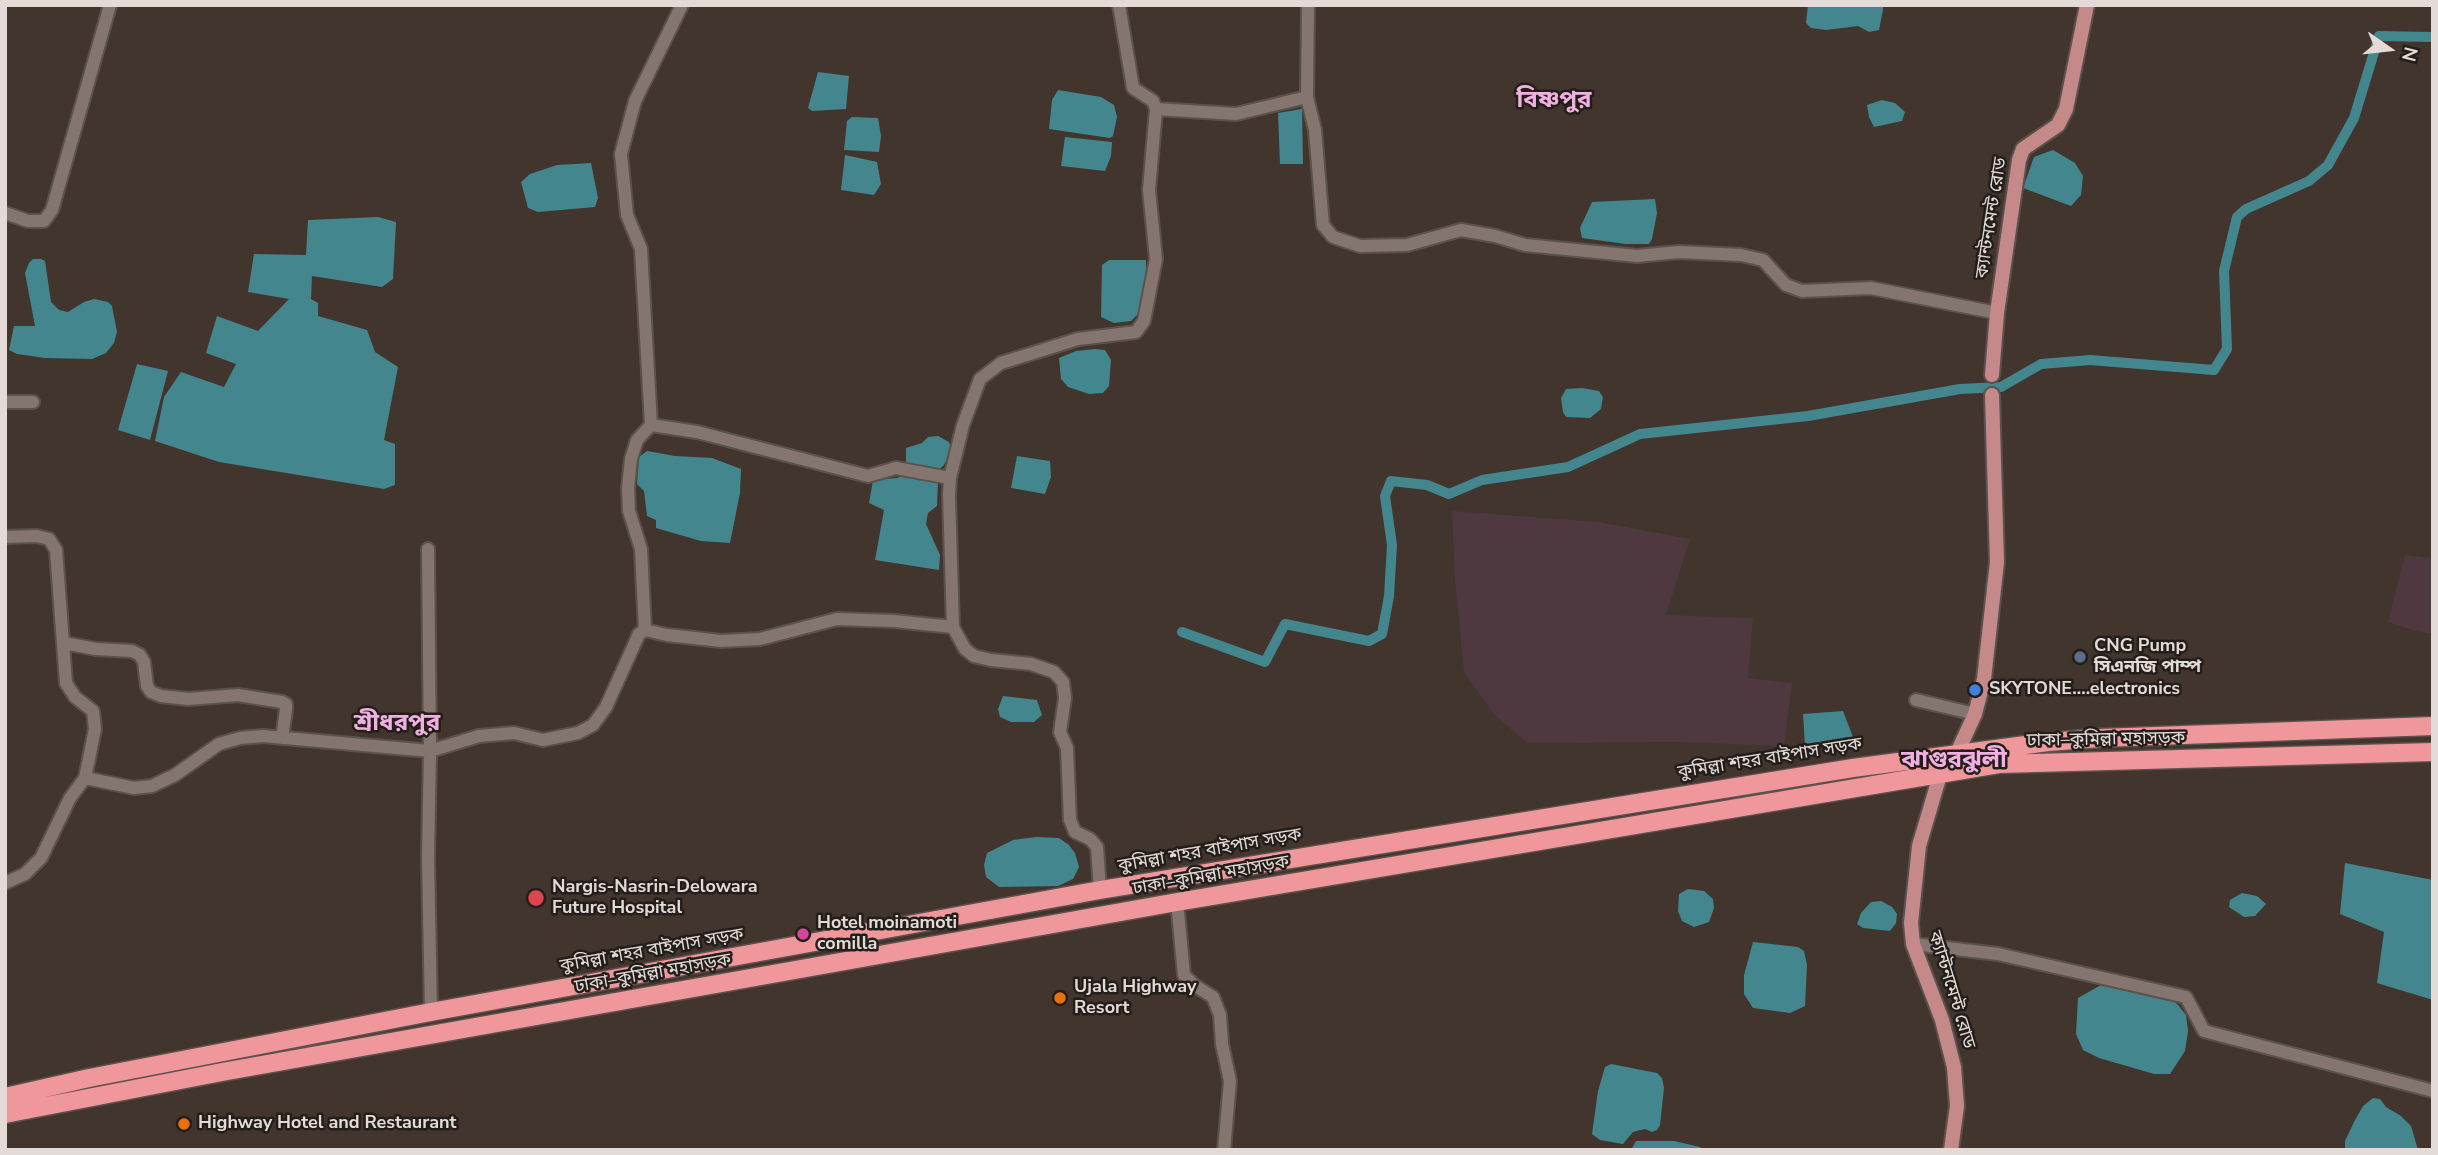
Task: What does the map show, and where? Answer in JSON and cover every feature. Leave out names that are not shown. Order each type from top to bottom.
[{"type":"highway","name":"কুমিল্লা শহর বাইপাস সড়ক","points":[[14,1097],[89,1078],[431,1012],[1100,890],[1558,814],[1957,753],[2101,738],[2433,726]]},
{"type":"highway","name":"ঢাকা–কুমিল্লা মহাসড়ক","points":[[5,1114],[14,1097],[222,1072],[1177,902],[1999,764],[2433,752]]},
{"type":"highway","points":[[5,1125],[21,1120],[14,1097]]},
{"type":"main road","name":"ক্যান্টনমেন্ট রোড","points":[[1992,375],[1997,313],[2019,160],[2023,149],[2031,142],[2059,125],[2066,109],[2087,5]]},
{"type":"main road","name":"ক্যান্টনমেন্ট রোড","points":[[1951,1150],[1957,1106],[1954,1067],[1942,1020],[1913,944],[1911,923],[1919,846],[1940,775],[1957,753],[1975,713],[1984,679],[1996,579],[1992,395]]},
{"type":"street","points":[[5,214],[28,221],[44,221],[52,210],[110,5]]},
{"type":"street","points":[[645,630],[641,549],[629,510],[628,488],[636,440],[651,425],[641,248],[627,215],[621,154],[635,101],[682,5]]},
{"type":"street","points":[[1100,890],[1097,847],[1090,839],[1076,832],[1070,820],[1067,748],[1060,732],[1065,698],[1063,682],[1054,672],[1031,664],[974,656],[965,649],[953,627],[950,478],[963,425],[980,379],[1001,363],[1079,339],[1136,332],[1144,321],[1156,259],[1149,190],[1156,109],[1153,101],[1133,88],[1119,5]]},
{"type":"street","points":[[1308,5],[1307,97],[1315,130],[1323,225],[1333,237],[1360,246],[1407,245],[1461,230],[1525,245],[1637,256],[1679,252],[1741,255],[1763,260],[1786,285],[1802,291],[1871,288],[1997,313]]},
{"type":"street","points":[[1156,109],[1236,114],[1307,97]]},
{"type":"street","points":[[5,402],[33,402]]},
{"type":"street","points":[[651,425],[697,432],[868,476],[896,468],[950,478]]},
{"type":"street","points":[[5,537],[37,536],[49,539],[56,550],[66,683],[75,697],[93,711],[95,729],[85,778],[70,798],[41,858],[25,874],[5,883]]},
{"type":"street","points":[[428,549],[431,1012]]},
{"type":"street","points":[[85,778],[134,789],[152,786],[175,775],[219,744],[240,738],[282,738],[430,751],[479,736],[514,733],[543,740],[578,733],[593,725],[606,707],[639,634],[645,630],[721,641],[760,639],[838,619],[953,627]]},
{"type":"street","points":[[64,643],[96,649],[132,651],[140,655],[144,662],[147,686],[151,692],[161,696],[188,699],[238,695],[282,702],[286,704],[282,738]]},
{"type":"street","points":[[1916,700],[1975,713]]},
{"type":"street","points":[[1177,902],[1184,975],[1213,997],[1220,1015],[1222,1044],[1230,1082],[1224,1150]]},
{"type":"street","points":[[1913,944],[1998,954],[2186,997],[2204,1031],[2433,1091]]},
{"type":"shaded area","points":[[1452,511],[1599,522],[1690,539],[1666,615],[1753,618],[1748,678],[1792,683],[1784,746],[1674,742],[1527,743],[1494,714],[1464,672],[1455,580]]},
{"type":"shaded area","points":[[2405,555],[2433,558],[2433,634],[2388,622]]},
{"type":"water","points":[[1808,5],[1883,5],[1879,30],[1869,32],[1858,26],[1826,30],[1811,28],[1806,23]]},
{"type":"water","points":[[818,72],[849,76],[846,109],[812,111],[808,108]]},
{"type":"water","points":[[1058,90],[1101,97],[1114,105],[1117,117],[1113,136],[1110,138],[1049,129],[1052,100]]},
{"type":"water","points":[[1882,100],[1895,103],[1905,112],[1902,121],[1874,127],[1867,105]]},
{"type":"water","points":[[1302,109],[1303,164],[1280,164],[1278,113]]},
{"type":"water","points":[[852,117],[878,118],[881,136],[879,152],[844,150],[847,121]]},
{"type":"water","points":[[1065,137],[1112,142],[1111,156],[1105,171],[1061,166]]},
{"type":"water","points":[[2053,150],[2075,163],[2083,176],[2081,195],[2071,206],[2023,188],[2034,157]]},
{"type":"water","points":[[845,155],[877,162],[881,184],[874,195],[841,190]]},
{"type":"water","points":[[591,163],[598,198],[595,207],[538,212],[528,208],[521,182],[530,174],[557,165]]},
{"type":"water","points":[[1655,199],[1657,213],[1649,244],[1582,238],[1580,228],[1592,202]]},
{"type":"water","points":[[378,217],[396,222],[393,279],[382,287],[312,276],[311,299],[318,303],[318,316],[367,330],[375,352],[398,367],[384,440],[395,444],[395,485],[384,489],[219,462],[155,441],[164,397],[181,372],[224,387],[236,364],[206,353],[217,316],[258,331],[289,299],[248,292],[254,254],[306,255],[308,220]]},
{"type":"water","points":[[33,259],[45,261],[51,302],[59,310],[68,312],[94,299],[108,302],[112,306],[117,332],[114,343],[106,353],[92,359],[45,358],[17,354],[9,350],[14,326],[35,326],[25,273]]},
{"type":"water","points":[[1109,260],[1146,260],[1141,311],[1131,321],[1114,323],[1101,317],[1102,265]]},
{"type":"water","points":[[1105,350],[1111,360],[1109,386],[1103,393],[1089,394],[1068,387],[1061,379],[1059,358],[1076,351]]},
{"type":"water","points":[[137,364],[168,371],[150,440],[118,430]]},
{"type":"water","points":[[1566,389],[1599,391],[1603,397],[1601,409],[1590,418],[1566,417],[1561,398]]},
{"type":"water","points":[[938,436],[949,442],[952,452],[943,466],[937,471],[906,463],[906,448],[922,443],[928,437]]},
{"type":"water","points":[[647,451],[712,458],[741,469],[740,493],[730,543],[701,541],[656,528],[656,520],[647,516],[644,491],[637,484],[639,457]]},
{"type":"water","points":[[1017,456],[1050,461],[1051,477],[1045,494],[1011,488]]},
{"type":"water","points":[[908,474],[938,481],[937,506],[928,513],[926,524],[940,555],[939,570],[875,560],[884,510],[869,503],[873,480]]},
{"type":"water","points":[[1003,696],[1037,700],[1042,715],[1034,722],[1011,722],[1000,717],[998,709]]},
{"type":"water","points":[[1843,711],[1853,737],[1805,746],[1803,714]]},
{"type":"water","points":[[1059,838],[1069,845],[1075,853],[1079,867],[1073,879],[1058,886],[999,887],[986,877],[984,865],[987,853],[1013,840]]},
{"type":"water","points":[[2345,863],[2433,880],[2433,1000],[2377,983],[2384,932],[2340,914]]},
{"type":"water","points":[[1688,889],[1704,891],[1713,899],[1714,908],[1709,922],[1694,927],[1682,921],[1678,911],[1679,894]]},
{"type":"water","points":[[2242,893],[2257,896],[2266,904],[2255,916],[2244,917],[2229,907],[2230,900]]},
{"type":"water","points":[[1881,901],[1892,907],[1897,914],[1896,923],[1890,931],[1863,928],[1857,924],[1861,913],[1871,902]]},
{"type":"water","points":[[1753,942],[1798,947],[1804,951],[1807,965],[1805,1006],[1790,1013],[1753,1008],[1744,994],[1744,975]]},
{"type":"water","points":[[2101,985],[2171,999],[2186,1015],[2188,1031],[2185,1051],[2170,1074],[2154,1074],[2099,1058],[2083,1050],[2076,1034],[2078,998]]},
{"type":"water","points":[[1611,1064],[1657,1073],[1662,1078],[1664,1088],[1660,1125],[1657,1130],[1633,1132],[1623,1144],[1600,1140],[1592,1134],[1598,1091],[1605,1067]]},
{"type":"water","points":[[2373,1098],[2380,1099],[2411,1126],[2418,1150],[2345,1150],[2345,1141],[2355,1120],[2363,1106]]},
{"type":"water","points":[[1636,1141],[1674,1141],[1700,1147],[1702,1150],[1631,1150]]},
{"type":"waterway","points":[[1182,632],[1265,662],[1285,624],[1369,641],[1382,634],[1389,596],[1392,545],[1385,496],[1391,481],[1427,485],[1449,494],[1482,480],[1568,467],[1640,434],[1808,416],[1960,389],[2001,387],[2041,364],[2090,360],[2214,370],[2227,349],[2224,271],[2237,217],[2246,209],[2309,181],[2328,165],[2354,118],[2379,36],[2433,37]]},
{"type":"place","name":"CNG Pump সিএনজি পাম্প","points":[[2080,657]]},
{"type":"place","name":"SKYTONE....electronics","points":[[1975,690]]},
{"type":"place","name":"Nargis-Nasrin-Delowara Future Hospital","points":[[536,898]]},
{"type":"place","name":"Hotel moinamoti comilla","points":[[803,934]]},
{"type":"place","name":"Ujala Highway Resort","points":[[1060,998]]},
{"type":"place","name":"Highway Hotel and Restaurant","points":[[184,1124]]},
{"type":"district","name":"বিষ্ণপুর","points":[[1554,101]]},
{"type":"district","name":"শ্রীধরপুর","points":[[397,724]]},
{"type":"district","name":"ঝাগুরঝুলী","points":[[1954,761]]}]
